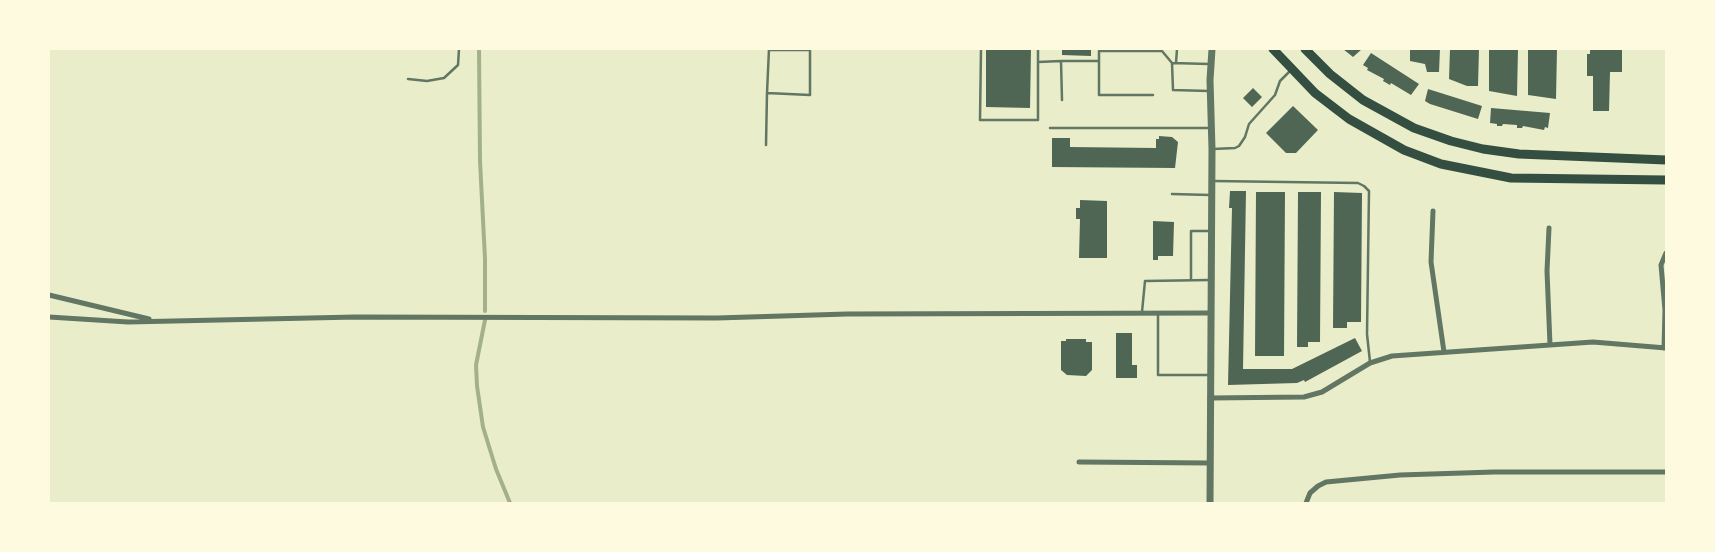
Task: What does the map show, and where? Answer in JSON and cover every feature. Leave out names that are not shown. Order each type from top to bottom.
[{"type":"main road","points":[[1273,49],[1291,70],[1329,105],[1366,130],[1404,150],[1441,164],[1485,174],[1534,180],[1666,180]]},
{"type":"main road","points":[[1305,49],[1330,74],[1363,100],[1414,128],[1450,141],[1513,153],[1666,160]]},
{"type":"street","points":[[1210,503],[1212,149],[1210,64],[1212,49]]},
{"type":"street","points":[[1433,211],[1431,262],[1444,352]]},
{"type":"street","points":[[1549,228],[1546,271],[1550,345]]},
{"type":"street","points":[[1210,398],[1304,397],[1322,392],[1370,363],[1392,356],[1518,349],[1593,342],[1665,348],[1665,310],[1661,266],[1666,253]]},
{"type":"street","points":[[49,295],[157,321]]},
{"type":"street","points":[[49,317],[128,322],[356,317],[717,318],[847,314],[1211,313]]},
{"type":"street","points":[[1079,462],[1210,463]]},
{"type":"street","points":[[1306,503],[1310,493],[1326,482],[1400,475],[1494,472],[1666,472]]},
{"type":"lane","points":[[408,79],[427,81],[444,78],[458,65],[459,49]]},
{"type":"lane","points":[[981,49],[980,120],[1038,120],[1038,49]]},
{"type":"lane","points":[[1176,49],[1173,90],[1210,91]]},
{"type":"lane","points":[[766,145],[767,93],[769,50],[810,50],[810,95],[767,93]]},
{"type":"lane","points":[[1153,95],[1099,95],[1099,50],[1162,51],[1174,63],[1210,64]]},
{"type":"lane","points":[[1062,61],[1062,100]]},
{"type":"lane","points":[[1038,62],[1099,61]]},
{"type":"lane","points":[[1212,149],[1239,146],[1245,137],[1249,124],[1275,95],[1280,81],[1291,70]]},
{"type":"lane","points":[[1050,128],[1211,128]]},
{"type":"lane","points":[[1212,180],[1358,183],[1369,191],[1367,334],[1370,363]]},
{"type":"lane","points":[[1172,194],[1212,195]]},
{"type":"lane","points":[[1191,280],[1191,231],[1211,231]]},
{"type":"lane","points":[[1142,314],[1145,281],[1211,280]]},
{"type":"lane","points":[[1158,314],[1158,376],[1210,376]]},
{"type":"building","points":[[986,49],[1031,49],[1030,108],[986,107]]},
{"type":"building","points":[[1062,49],[1091,49],[1091,56],[1062,55]]},
{"type":"building","points":[[1343,49],[1362,49],[1353,57]]},
{"type":"building","points":[[1410,49],[1440,49],[1439,72],[1427,72],[1425,64],[1410,61]]},
{"type":"building","points":[[1450,49],[1479,49],[1478,86],[1467,86],[1449,79]]},
{"type":"building","points":[[1489,49],[1518,49],[1517,96],[1489,91]]},
{"type":"building","points":[[1528,49],[1557,49],[1556,99],[1528,95]]},
{"type":"building","points":[[1590,49],[1622,49],[1622,72],[1610,72],[1609,111],[1593,111],[1593,76],[1587,76],[1587,54],[1590,54]]},
{"type":"building","points":[[1371,53],[1419,84],[1411,95],[1391,83],[1390,85],[1383,81],[1384,79],[1367,70],[1368,68],[1363,65]]},
{"type":"building","points":[[1253,88],[1262,97],[1252,107],[1243,98]]},
{"type":"building","points":[[1428,89],[1482,106],[1478,119],[1425,101]]},
{"type":"building","points":[[1293,106],[1318,130],[1296,153],[1286,153],[1266,133]]},
{"type":"building","points":[[1491,108],[1550,113],[1548,128],[1545,127],[1544,130],[1523,126],[1522,128],[1517,128],[1517,125],[1503,124],[1502,126],[1497,126],[1497,124],[1490,123]]},
{"type":"building","points":[[1159,136],[1172,137],[1178,142],[1175,168],[1052,167],[1052,138],[1070,138],[1070,147],[1156,148],[1156,139],[1159,139]]},
{"type":"building","points":[[1230,191],[1246,191],[1243,369],[1292,369],[1355,338],[1362,351],[1305,382],[1304,380],[1297,383],[1228,385],[1232,208],[1229,208]]},
{"type":"building","points":[[1256,192],[1285,192],[1284,356],[1255,356]]},
{"type":"building","points":[[1298,192],[1321,192],[1320,342],[1308,342],[1308,347],[1297,347]]},
{"type":"building","points":[[1334,192],[1362,193],[1361,322],[1347,322],[1347,328],[1333,328]]},
{"type":"building","points":[[1080,200],[1107,201],[1107,258],[1079,258],[1080,219],[1076,219],[1076,208],[1080,208]]},
{"type":"building","points":[[1153,221],[1174,222],[1173,256],[1158,256],[1158,260],[1153,260]]},
{"type":"building","points":[[1116,333],[1132,333],[1132,365],[1137,365],[1137,378],[1116,378]]},
{"type":"building","points":[[1066,339],[1086,339],[1086,342],[1092,342],[1092,370],[1086,376],[1067,375],[1061,370],[1061,341],[1066,341]]},
{"type":"waterway","points":[[479,49],[480,161],[485,259],[485,311]]},
{"type":"waterway","points":[[485,320],[476,365],[477,386],[483,427],[496,469],[510,503]]}]
